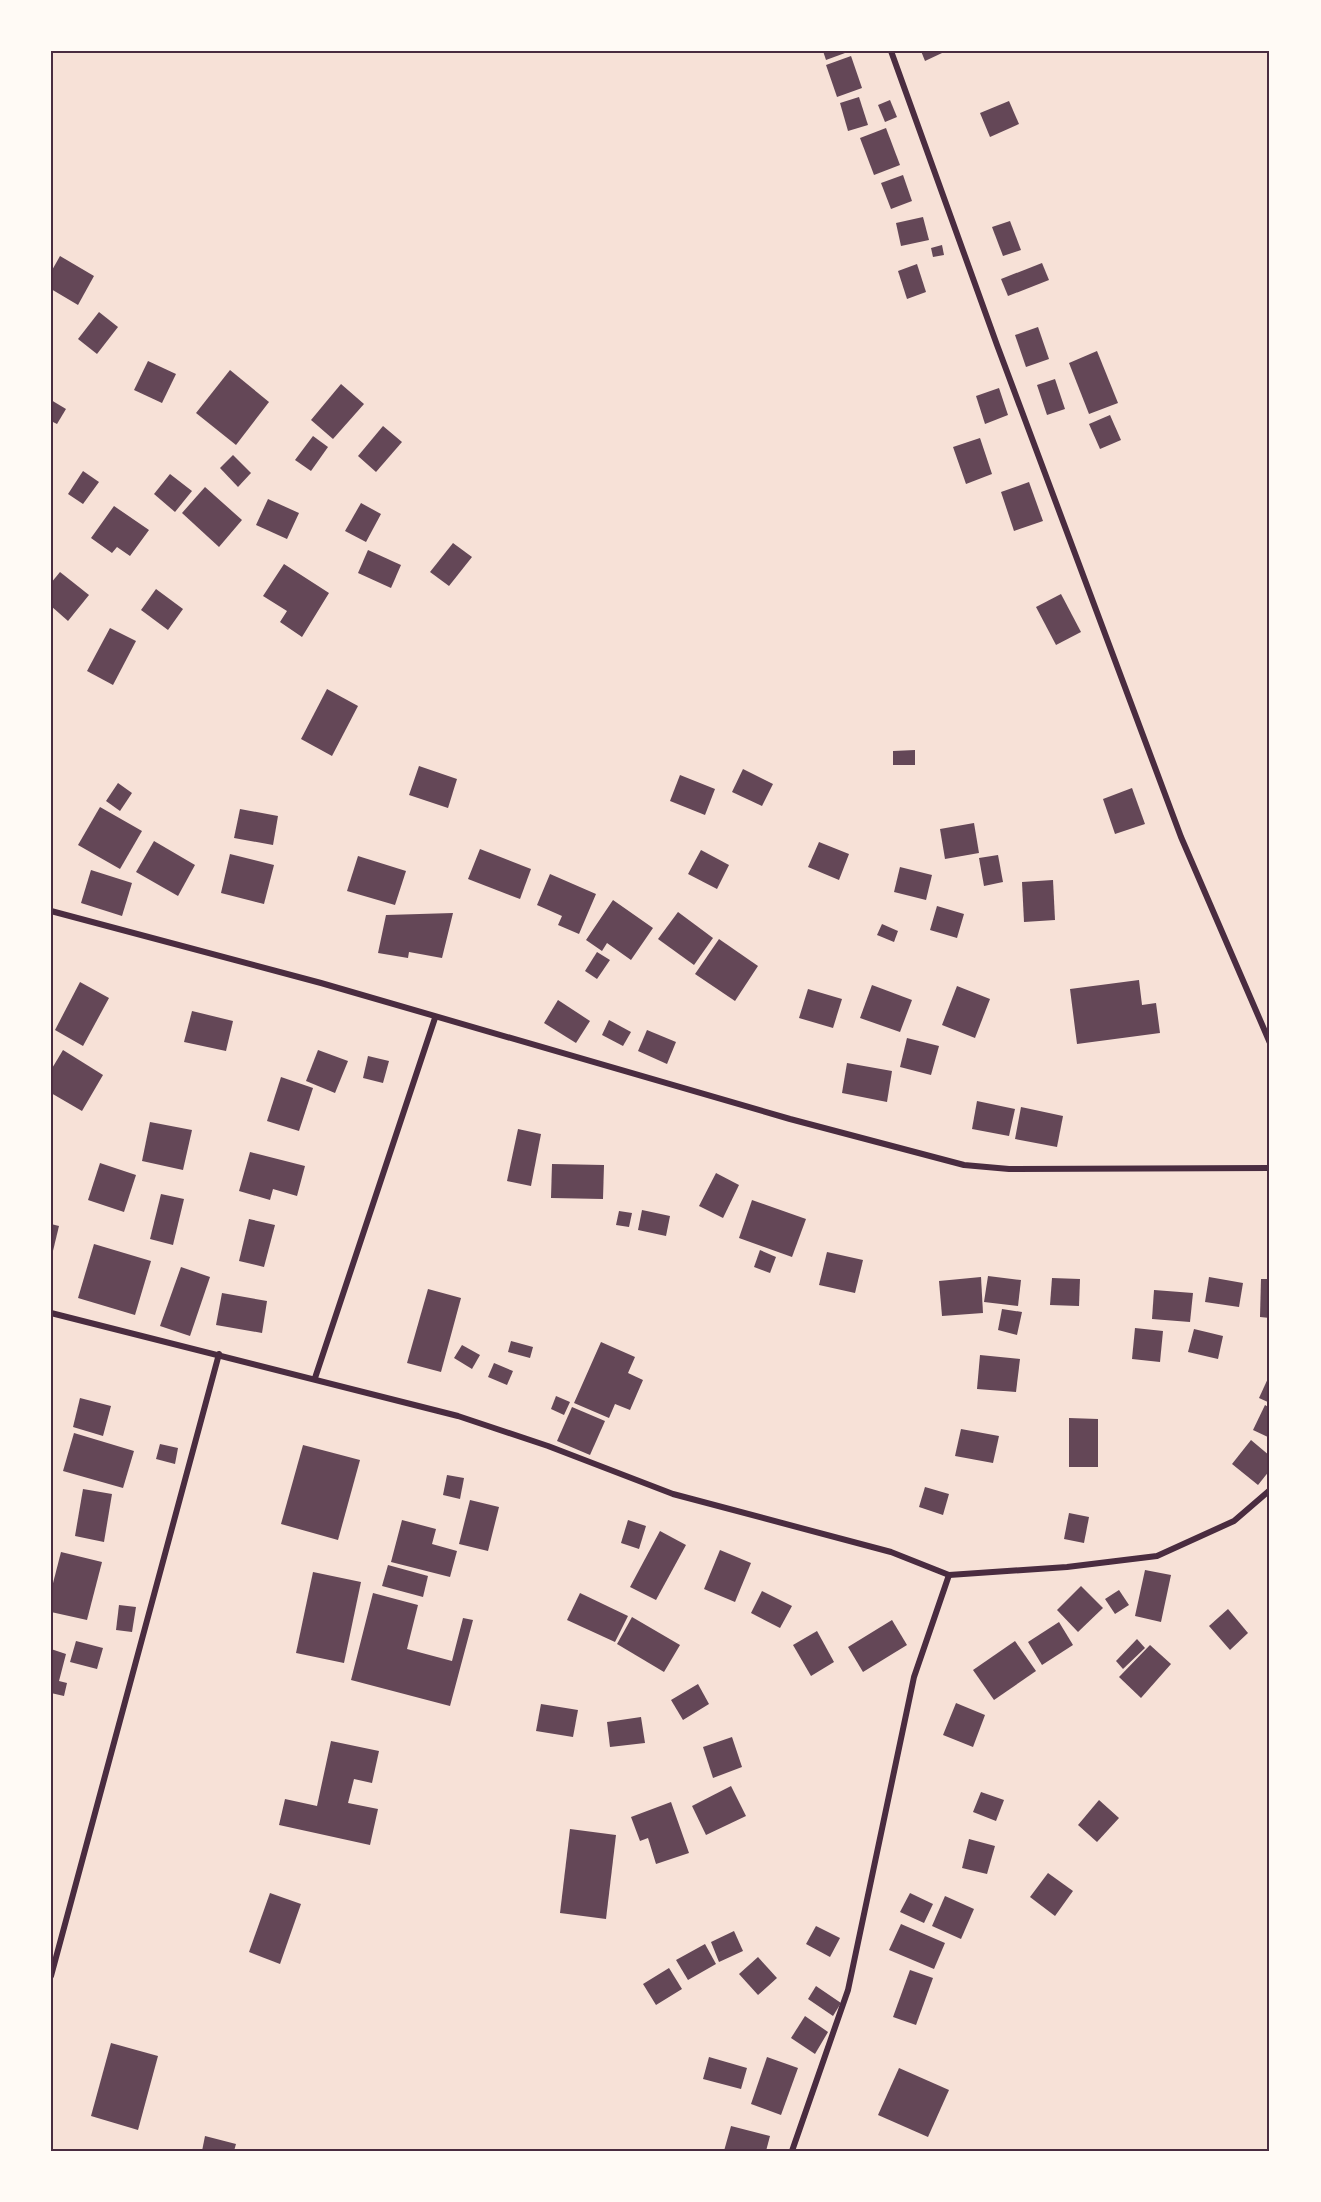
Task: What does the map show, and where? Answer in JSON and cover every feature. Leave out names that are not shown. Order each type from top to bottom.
[{"type":"street","points":[[891,51],[997,345],[1181,837],[1270,1043]]},
{"type":"street","points":[[51,911],[321,983],[435,1018],[590,1060],[790,1119],[964,1165],[1009,1169],[1270,1168]]},
{"type":"street","points":[[315,1378],[435,1018]]},
{"type":"street","points":[[51,1313],[458,1416],[548,1446],[674,1494],[891,1552],[949,1575],[1067,1567],[1157,1556],[1234,1521],[1270,1490]]},
{"type":"street","points":[[51,1976],[219,1354]]},
{"type":"street","points":[[792,2151],[848,1990],[914,1677],[949,1575]]},
{"type":"building","points":[[823,51],[845,51],[845,53],[826,60]]},
{"type":"building","points":[[921,51],[941,51],[942,53],[925,61]]},
{"type":"building","points":[[851,56],[862,88],[837,97],[826,65]]},
{"type":"building","points":[[859,97],[868,125],[848,131],[840,103]]},
{"type":"building","points":[[890,100],[897,117],[885,122],[878,105]]},
{"type":"building","points":[[1009,101],[1019,124],[990,137],[980,113]]},
{"type":"building","points":[[886,128],[900,165],[874,175],[860,138]]},
{"type":"building","points":[[903,175],[912,201],[891,209],[881,183]]},
{"type":"building","points":[[923,217],[929,240],[901,246],[896,223]]},
{"type":"building","points":[[1010,221],[1021,250],[1003,256],[992,227]]},
{"type":"building","points":[[942,245],[944,255],[933,257],[931,248]]},
{"type":"building","points":[[60,256],[94,276],[78,305],[51,289],[51,272]]},
{"type":"building","points":[[1042,263],[1049,280],[1008,296],[1001,279]]},
{"type":"building","points":[[917,264],[926,292],[907,299],[898,271]]},
{"type":"building","points":[[99,312],[118,327],[97,354],[78,339]]},
{"type":"building","points":[[1038,327],[1049,359],[1026,367],[1015,335]]},
{"type":"building","points":[[1097,351],[1118,403],[1089,414],[1069,363]]},
{"type":"building","points":[[148,361],[176,374],[162,403],[134,390]]},
{"type":"building","points":[[230,370],[269,402],[236,445],[196,413]]},
{"type":"building","points":[[1055,379],[1065,409],[1047,415],[1037,385]]},
{"type":"building","points":[[341,384],[364,404],[333,439],[311,420]]},
{"type":"building","points":[[999,388],[1008,415],[985,424],[976,396]]},
{"type":"building","points":[[51,400],[66,409],[57,424],[51,421]]},
{"type":"building","points":[[1110,415],[1121,440],[1100,449],[1089,424]]},
{"type":"building","points":[[383,426],[402,442],[376,472],[358,456]]},
{"type":"building","points":[[313,436],[328,447],[311,471],[295,460]]},
{"type":"building","points":[[980,438],[992,474],[966,484],[953,447]]},
{"type":"building","points":[[233,455],[251,473],[238,487],[220,468]]},
{"type":"building","points":[[83,471],[99,482],[83,504],[68,494]]},
{"type":"building","points":[[170,474],[192,491],[175,512],[154,494]]},
{"type":"building","points":[[1029,482],[1043,521],[1014,531],[1001,492]]},
{"type":"building","points":[[205,487],[242,520],[219,547],[182,513]]},
{"type":"building","points":[[268,499],[299,513],[287,539],[256,525]]},
{"type":"building","points":[[361,503],[381,514],[366,542],[345,531]]},
{"type":"building","points":[[114,506],[149,530],[130,556],[117,547],[112,553],[91,538]]},
{"type":"building","points":[[453,543],[472,557],[449,586],[430,572]]},
{"type":"building","points":[[368,550],[401,565],[391,588],[358,573]]},
{"type":"building","points":[[284,564],[329,593],[302,637],[280,622],[287,611],[263,596]]},
{"type":"building","points":[[60,572],[89,595],[68,621],[51,606],[51,583]]},
{"type":"building","points":[[156,589],[183,609],[168,630],[141,610]]},
{"type":"building","points":[[1061,594],[1081,632],[1056,645],[1036,607]]},
{"type":"building","points":[[110,628],[136,641],[113,685],[87,671]]},
{"type":"building","points":[[327,689],[358,706],[332,756],[301,739]]},
{"type":"building","points":[[915,750],[915,765],[893,765],[893,751]]},
{"type":"building","points":[[419,766],[457,779],[448,808],[409,795]]},
{"type":"building","points":[[743,769],[773,784],[762,806],[732,792]]},
{"type":"building","points":[[680,775],[715,789],[705,815],[670,801]]},
{"type":"building","points":[[118,783],[132,793],[120,811],[106,801]]},
{"type":"building","points":[[1132,788],[1145,824],[1115,834],[1103,799]]},
{"type":"building","points":[[100,807],[142,831],[120,869],[78,845]]},
{"type":"building","points":[[240,809],[278,816],[273,845],[234,838]]},
{"type":"building","points":[[974,823],[979,853],[945,859],[940,829]]},
{"type":"building","points":[[154,841],[195,865],[178,896],[136,872]]},
{"type":"building","points":[[819,842],[849,854],[839,880],[808,867]]},
{"type":"building","points":[[480,849],[531,869],[520,899],[468,879]]},
{"type":"building","points":[[701,850],[729,865],[717,889],[688,874]]},
{"type":"building","points":[[230,854],[274,865],[264,904],[221,893]]},
{"type":"building","points":[[998,855],[1003,882],[984,886],[979,858]]},
{"type":"building","points":[[358,856],[406,871],[395,905],[347,891]]},
{"type":"building","points":[[900,867],[932,875],[926,900],[894,892]]},
{"type":"building","points":[[91,870],[132,883],[122,916],[81,903]]},
{"type":"building","points":[[550,874],[596,894],[579,934],[558,925],[562,916],[537,905]]},
{"type":"building","points":[[1053,880],[1055,920],[1024,922],[1022,882]]},
{"type":"building","points":[[613,900],[653,928],[631,960],[607,943],[602,951],[586,940]]},
{"type":"building","points":[[937,906],[964,914],[957,938],[930,930]]},
{"type":"building","points":[[678,912],[713,938],[694,965],[658,939]]},
{"type":"building","points":[[453,913],[442,958],[409,952],[408,958],[378,953],[386,915]]},
{"type":"building","points":[[882,924],[898,931],[894,942],[877,935]]},
{"type":"building","points":[[719,939],[758,966],[735,1001],[695,974]]},
{"type":"building","points":[[597,952],[610,960],[597,979],[585,971]]},
{"type":"building","points":[[1139,980],[1142,1005],[1156,1003],[1160,1033],[1077,1044],[1070,989]]},
{"type":"building","points":[[80,982],[109,998],[83,1046],[55,1030]]},
{"type":"building","points":[[872,985],[912,1000],[900,1032],[860,1018]]},
{"type":"building","points":[[957,986],[990,999],[975,1038],[942,1025]]},
{"type":"building","points":[[808,989],[842,999],[833,1028],[799,1018]]},
{"type":"building","points":[[558,1000],[590,1021],[576,1043],[544,1023]]},
{"type":"building","points":[[192,1011],[233,1021],[226,1051],[184,1042]]},
{"type":"building","points":[[609,1020],[631,1032],[623,1046],[602,1035]]},
{"type":"building","points":[[647,1030],[676,1042],[667,1064],[638,1051]]},
{"type":"building","points":[[907,1038],[939,1046],[931,1075],[900,1067]]},
{"type":"building","points":[[63,1050],[103,1075],[82,1111],[51,1093],[51,1070]]},
{"type":"building","points":[[318,1050],[348,1061],[335,1093],[306,1081]]},
{"type":"building","points":[[368,1056],[389,1061],[383,1083],[363,1078]]},
{"type":"building","points":[[847,1063],[892,1071],[887,1102],[842,1093]]},
{"type":"building","points":[[281,1077],[313,1088],[299,1131],[267,1121]]},
{"type":"building","points":[[977,1101],[1015,1109],[1009,1136],[972,1129]]},
{"type":"building","points":[[1021,1107],[1063,1116],[1057,1147],[1015,1139]]},
{"type":"building","points":[[150,1122],[192,1130],[183,1170],[142,1161]]},
{"type":"building","points":[[518,1129],[541,1134],[531,1186],[507,1181]]},
{"type":"building","points":[[250,1152],[305,1166],[297,1196],[273,1189],[270,1200],[239,1191]]},
{"type":"building","points":[[100,1163],[136,1175],[124,1212],[88,1200]]},
{"type":"building","points":[[552,1164],[604,1165],[603,1199],[551,1198]]},
{"type":"building","points":[[716,1173],[739,1185],[723,1218],[699,1206]]},
{"type":"building","points":[[161,1194],[184,1199],[173,1245],[150,1239]]},
{"type":"building","points":[[752,1200],[806,1219],[792,1257],[739,1238]]},
{"type":"building","points":[[642,1210],[670,1216],[666,1236],[638,1230]]},
{"type":"building","points":[[619,1211],[632,1213],[629,1227],[616,1225]]},
{"type":"building","points":[[249,1219],[275,1225],[264,1267],[239,1261]]},
{"type":"building","points":[[51,1224],[59,1226],[52,1255],[51,1255]]},
{"type":"building","points":[[94,1244],[151,1261],[135,1315],[78,1298]]},
{"type":"building","points":[[760,1250],[776,1257],[770,1273],[754,1267]]},
{"type":"building","points":[[827,1252],[863,1260],[855,1293],[819,1285]]},
{"type":"building","points":[[181,1267],[210,1277],[190,1336],[160,1326]]},
{"type":"building","points":[[988,1276],[1021,1280],[1018,1306],[984,1302]]},
{"type":"building","points":[[981,1277],[983,1313],[942,1316],[939,1281]]},
{"type":"building","points":[[1209,1277],[1243,1283],[1239,1307],[1205,1302]]},
{"type":"building","points":[[1052,1278],[1080,1279],[1079,1306],[1050,1305]]},
{"type":"building","points":[[1261,1279],[1270,1279],[1270,1318],[1260,1317]]},
{"type":"building","points":[[428,1289],[461,1298],[441,1372],[407,1363]]},
{"type":"building","points":[[1154,1290],[1193,1293],[1190,1322],[1152,1319]]},
{"type":"building","points":[[222,1293],[267,1301],[262,1333],[216,1325]]},
{"type":"building","points":[[1002,1309],[1022,1312],[1017,1335],[998,1330]]},
{"type":"building","points":[[1135,1328],[1163,1331],[1160,1362],[1132,1359]]},
{"type":"building","points":[[1194,1329],[1223,1336],[1218,1359],[1188,1352]]},
{"type":"building","points":[[511,1341],[533,1347],[530,1358],[508,1352]]},
{"type":"building","points":[[601,1342],[635,1357],[628,1373],[643,1380],[630,1410],[615,1404],[609,1418],[574,1403]]},
{"type":"building","points":[[462,1345],[480,1355],[472,1369],[454,1358]]},
{"type":"building","points":[[980,1355],[1020,1359],[1016,1392],[977,1389]]},
{"type":"building","points":[[494,1363],[513,1371],[507,1385],[488,1377]]},
{"type":"building","points":[[1270,1374],[1270,1403],[1259,1398]]},
{"type":"building","points":[[556,1396],[570,1402],[564,1415],[551,1409]]},
{"type":"building","points":[[80,1398],[111,1406],[103,1436],[73,1427]]},
{"type":"building","points":[[1265,1405],[1270,1408],[1270,1438],[1253,1430]]},
{"type":"building","points":[[572,1407],[605,1421],[590,1455],[557,1441]]},
{"type":"building","points":[[1069,1418],[1098,1419],[1098,1467],[1069,1467]]},
{"type":"building","points":[[961,1429],[999,1436],[993,1463],[955,1456]]},
{"type":"building","points":[[74,1433],[134,1451],[123,1488],[63,1471]]},
{"type":"building","points":[[1251,1440],[1270,1456],[1270,1470],[1258,1485],[1232,1464]]},
{"type":"building","points":[[160,1444],[178,1448],[175,1464],[156,1459]]},
{"type":"building","points":[[303,1445],[360,1460],[338,1540],[281,1524]]},
{"type":"building","points":[[447,1475],[464,1478],[460,1499],[443,1495]]},
{"type":"building","points":[[925,1487],[949,1494],[943,1515],[919,1507]]},
{"type":"building","points":[[83,1489],[112,1494],[104,1542],[75,1536]]},
{"type":"building","points":[[470,1500],[499,1507],[488,1551],[459,1544]]},
{"type":"building","points":[[1069,1513],[1089,1517],[1084,1543],[1064,1539]]},
{"type":"building","points":[[402,1520],[436,1529],[432,1544],[457,1551],[450,1577],[391,1562]]},
{"type":"building","points":[[628,1520],[646,1526],[639,1549],[621,1543]]},
{"type":"building","points":[[660,1531],[686,1545],[656,1600],[630,1587]]},
{"type":"building","points":[[720,1550],[751,1563],[735,1602],[704,1589]]},
{"type":"building","points":[[61,1552],[102,1562],[87,1620],[51,1612],[51,1591]]},
{"type":"building","points":[[388,1565],[428,1576],[423,1597],[382,1586]]},
{"type":"building","points":[[1145,1570],[1171,1575],[1161,1622],[1135,1616]]},
{"type":"building","points":[[313,1572],[361,1582],[344,1663],[296,1653]]},
{"type":"building","points":[[1081,1586],[1103,1608],[1078,1632],[1057,1610]]},
{"type":"building","points":[[1119,1590],[1129,1605],[1115,1614],[1105,1599]]},
{"type":"building","points":[[762,1591],[792,1606],[780,1628],[751,1613]]},
{"type":"building","points":[[373,1593],[418,1605],[407,1649],[452,1661],[463,1618],[473,1620],[450,1706],[351,1680]]},
{"type":"building","points":[[580,1593],[628,1616],[615,1642],[567,1620]]},
{"type":"building","points":[[119,1605],[136,1607],[132,1632],[116,1630]]},
{"type":"building","points":[[1228,1609],[1248,1633],[1230,1650],[1209,1626]]},
{"type":"building","points":[[632,1617],[680,1645],[664,1672],[617,1644]]},
{"type":"building","points":[[892,1620],[907,1645],[863,1672],[848,1647]]},
{"type":"building","points":[[1059,1622],[1073,1645],[1042,1665],[1028,1642]]},
{"type":"building","points":[[817,1631],[834,1662],[811,1676],[793,1645]]},
{"type":"building","points":[[1137,1639],[1145,1648],[1123,1669],[1116,1661]]},
{"type":"building","points":[[76,1641],[103,1648],[97,1669],[70,1662]]},
{"type":"building","points":[[1015,1641],[1036,1671],[994,1700],[973,1670]]},
{"type":"building","points":[[1150,1645],[1171,1664],[1141,1698],[1119,1677]]},
{"type":"building","points":[[51,1649],[66,1654],[59,1681],[67,1683],[64,1696],[51,1693]]},
{"type":"building","points":[[698,1684],[709,1704],[683,1720],[671,1700]]},
{"type":"building","points":[[956,1703],[985,1715],[973,1747],[943,1735]]},
{"type":"building","points":[[541,1704],[578,1710],[573,1737],[536,1731]]},
{"type":"building","points":[[641,1717],[645,1743],[610,1747],[607,1722]]},
{"type":"building","points":[[732,1737],[742,1767],[713,1778],[703,1747]]},
{"type":"building","points":[[331,1741],[379,1751],[372,1783],[354,1779],[348,1803],[378,1809],[370,1845],[279,1825],[285,1799],[317,1806]]},
{"type":"building","points":[[731,1786],[746,1816],[706,1835],[692,1806]]},
{"type":"building","points":[[981,1792],[1004,1800],[996,1821],[973,1812]]},
{"type":"building","points":[[1099,1800],[1119,1818],[1097,1842],[1078,1825]]},
{"type":"building","points":[[671,1802],[689,1853],[656,1864],[648,1838],[640,1841],[631,1817]]},
{"type":"building","points":[[570,1829],[616,1835],[606,1919],[560,1913]]},
{"type":"building","points":[[969,1839],[995,1846],[987,1874],[962,1868]]},
{"type":"building","points":[[1048,1873],[1073,1891],[1055,1916],[1030,1897]]},
{"type":"building","points":[[270,1893],[301,1904],[280,1964],[249,1952]]},
{"type":"building","points":[[910,1893],[933,1904],[924,1923],[900,1912]]},
{"type":"building","points":[[945,1896],[974,1909],[961,1939],[932,1926]]},
{"type":"building","points":[[901,1924],[945,1943],[934,1969],[889,1950]]},
{"type":"building","points":[[816,1926],[840,1938],[830,1957],[806,1944]]},
{"type":"building","points":[[734,1931],[743,1951],[719,1962],[711,1942]]},
{"type":"building","points":[[705,1944],[716,1964],[688,1980],[676,1960]]},
{"type":"building","points":[[758,1957],[777,1978],[758,1995],[739,1974]]},
{"type":"building","points":[[669,1968],[682,1989],[656,2005],[643,1984]]},
{"type":"building","points":[[910,1970],[933,1978],[916,2025],[893,2017]]},
{"type":"building","points":[[816,1986],[841,2003],[833,2016],[808,1999]]},
{"type":"building","points":[[805,2016],[828,2032],[815,2054],[791,2038]]},
{"type":"building","points":[[111,2043],[158,2056],[138,2130],[91,2116]]},
{"type":"building","points":[[709,2057],[747,2068],[741,2089],[703,2079]]},
{"type":"building","points":[[767,2057],[798,2068],[781,2115],[751,2104]]},
{"type":"building","points":[[899,2068],[949,2090],[928,2137],[878,2115]]},
{"type":"building","points":[[731,2126],[770,2136],[766,2151],[724,2151]]},
{"type":"building","points":[[205,2136],[236,2144],[234,2151],[202,2151]]}]
